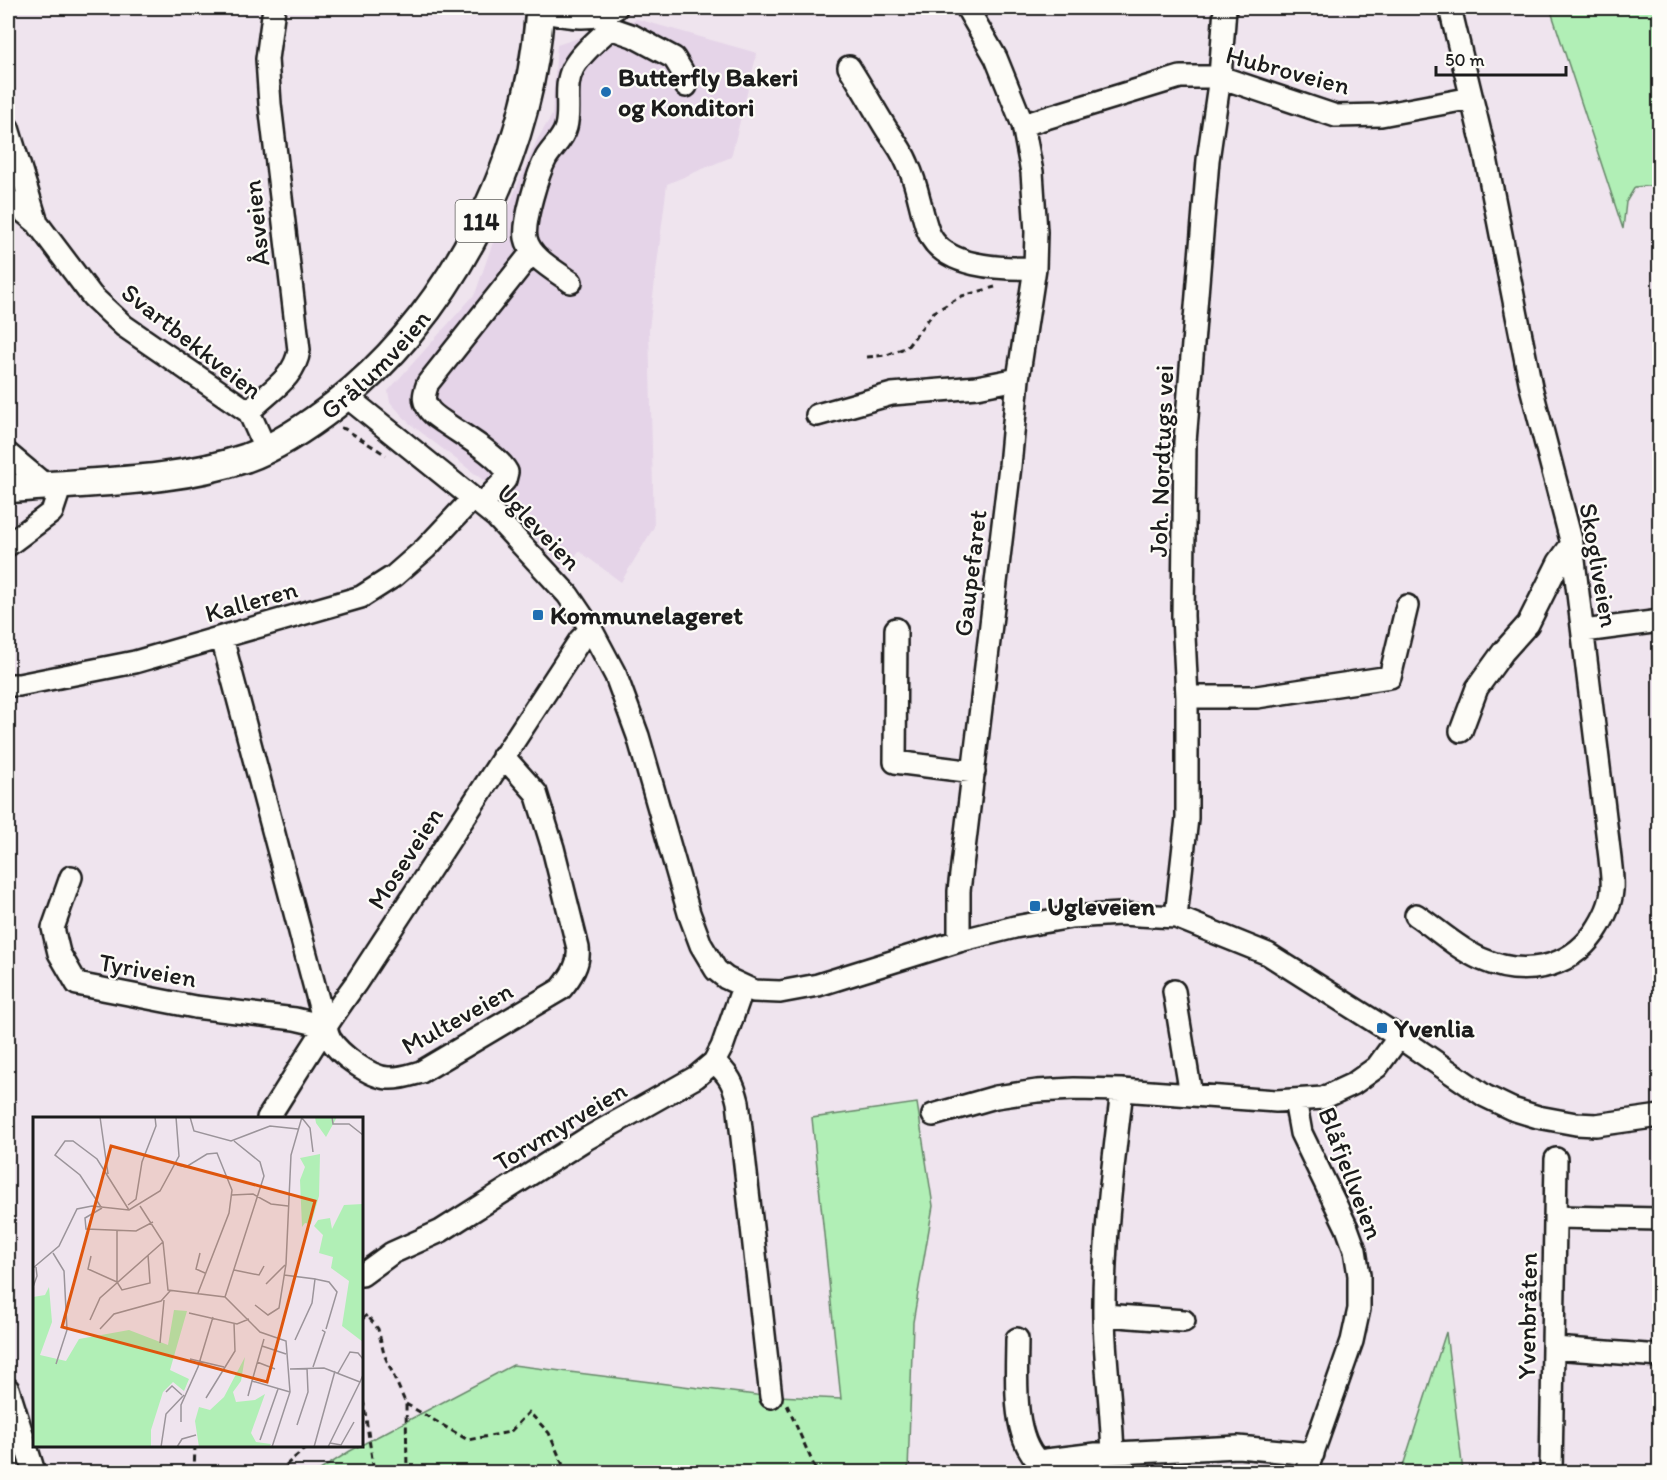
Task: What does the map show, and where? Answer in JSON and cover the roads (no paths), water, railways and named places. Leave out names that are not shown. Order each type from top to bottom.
[{"type":"main road","name":"Grålumveien","points":[[8,489],[126,480],[198,470],[246,458],[296,434],[367,379],[420,319],[452,271],[486,211],[515,139],[526,104],[536,48],[539,9]]},
{"type":"street","name":"Åsveien","points":[[249,412],[292,370],[299,350],[270,104],[267,59],[274,8]]},
{"type":"street","name":"Gaupefaret","points":[[958,941],[959,891],[1010,466],[1018,379],[1034,275],[1035,204],[1032,172],[1023,125],[996,58],[967,8]]},
{"type":"street","name":"Joh. Nordtugs vei","points":[[1176,917],[1187,818],[1187,697],[1183,616],[1185,442],[1208,160],[1220,77],[1225,8]]},
{"type":"street","name":"Skogliveien","points":[[1416,915],[1480,958],[1502,965],[1525,968],[1556,964],[1572,957],[1583,947],[1602,922],[1612,891],[1584,631],[1572,544],[1531,387],[1472,98],[1450,8]]},
{"type":"street","points":[[539,9],[559,15],[609,17],[633,36],[674,58],[682,71],[686,86]]},
{"type":"street","points":[[571,282],[532,252],[526,239],[525,221],[546,159],[564,133],[568,120],[567,101],[570,75],[609,17]]},
{"type":"street","points":[[849,66],[908,165],[916,184],[928,231],[936,246],[959,259],[981,265],[1010,268],[1034,275]]},
{"type":"street","name":"Hubroveien","points":[[1023,125],[1180,77],[1220,77],[1336,116],[1381,115],[1472,98]]},
{"type":"street","points":[[8,128],[37,223]]},
{"type":"street","name":"Svartbekkveien","points":[[8,199],[37,223],[92,296],[124,326],[249,412],[266,450]]},
{"type":"street","name":"Kalleren","points":[[8,685],[19,685],[135,662],[222,638],[361,597],[394,576],[477,501],[505,480],[507,472],[503,465],[436,416],[427,407],[424,394],[428,383],[532,252]]},
{"type":"street","points":[[817,416],[892,394],[976,387],[1018,379]]},
{"type":"street","name":"Ugleveien","points":[[346,396],[477,501],[522,543],[568,595],[591,629],[616,676],[638,736],[700,945],[716,970],[726,978],[743,987],[766,993],[797,990],[958,941],[1015,927],[1071,917],[1120,914],[1176,917],[1268,954],[1399,1037],[1485,1096],[1512,1109],[1567,1123],[1596,1125],[1659,1116]]},
{"type":"street","points":[[8,454],[53,485],[52,512],[8,545]]},
{"type":"street","points":[[1461,731],[1477,688],[1503,652],[1528,624],[1559,562],[1572,544]]},
{"type":"street","points":[[1187,697],[1257,697],[1390,676],[1407,606]]},
{"type":"street","points":[[1584,631],[1659,621]]},
{"type":"street","name":"Moseveien","points":[[269,1117],[310,1054],[325,1026],[356,983],[580,640],[591,629]]},
{"type":"street","points":[[896,629],[896,762],[974,772]]},
{"type":"street","name":"Multeveien","points":[[222,638],[325,1026],[330,1039],[369,1072],[389,1078],[421,1072],[561,989],[569,980],[577,962],[578,948],[553,848],[536,793],[503,756]]},
{"type":"street","name":"Tyriveien","points":[[71,877],[53,928],[59,953],[77,984],[195,1007],[295,1019],[325,1026]]},
{"type":"street","name":"Torvmyrveien","points":[[363,1274],[392,1253],[441,1231],[586,1139],[696,1077],[714,1062],[722,1047],[743,987]]},
{"type":"street","points":[[1174,991],[1191,1095]]},
{"type":"street","points":[[933,1115],[996,1097],[1037,1091],[1122,1090],[1276,1101],[1323,1098],[1353,1084],[1377,1067],[1399,1037]]},
{"type":"street","points":[[714,1062],[731,1079],[738,1102],[771,1397]]},
{"type":"street","points":[[1113,1462],[1104,1315],[1105,1250],[1122,1090]]},
{"type":"street","name":"Blåfjellveien","points":[[1295,1100],[1301,1133],[1347,1228],[1355,1250],[1359,1275],[1359,1309],[1352,1341],[1310,1463]]},
{"type":"street","name":"Yvenbråten","points":[[1551,1473],[1556,1160]]},
{"type":"street","points":[[1556,1217],[1659,1219]]},
{"type":"street","points":[[1104,1315],[1184,1321]]},
{"type":"street","points":[[1017,1339],[1018,1401],[1022,1431],[1036,1467],[1113,1462],[1238,1447],[1310,1463]]},
{"type":"street","points":[[1554,1348],[1659,1356]]},
{"type":"street","points":[[8,1389],[34,1473]]},
{"type":"place","name":"Butterfly Bakeri og Konditori","points":[[606,92]]},
{"type":"place","name":"Kommunelageret","points":[[538,615]]},
{"type":"place","name":"Ugleveien","points":[[1035,906]]},
{"type":"place","name":"Yvenlia","points":[[1382,1028]]}]
